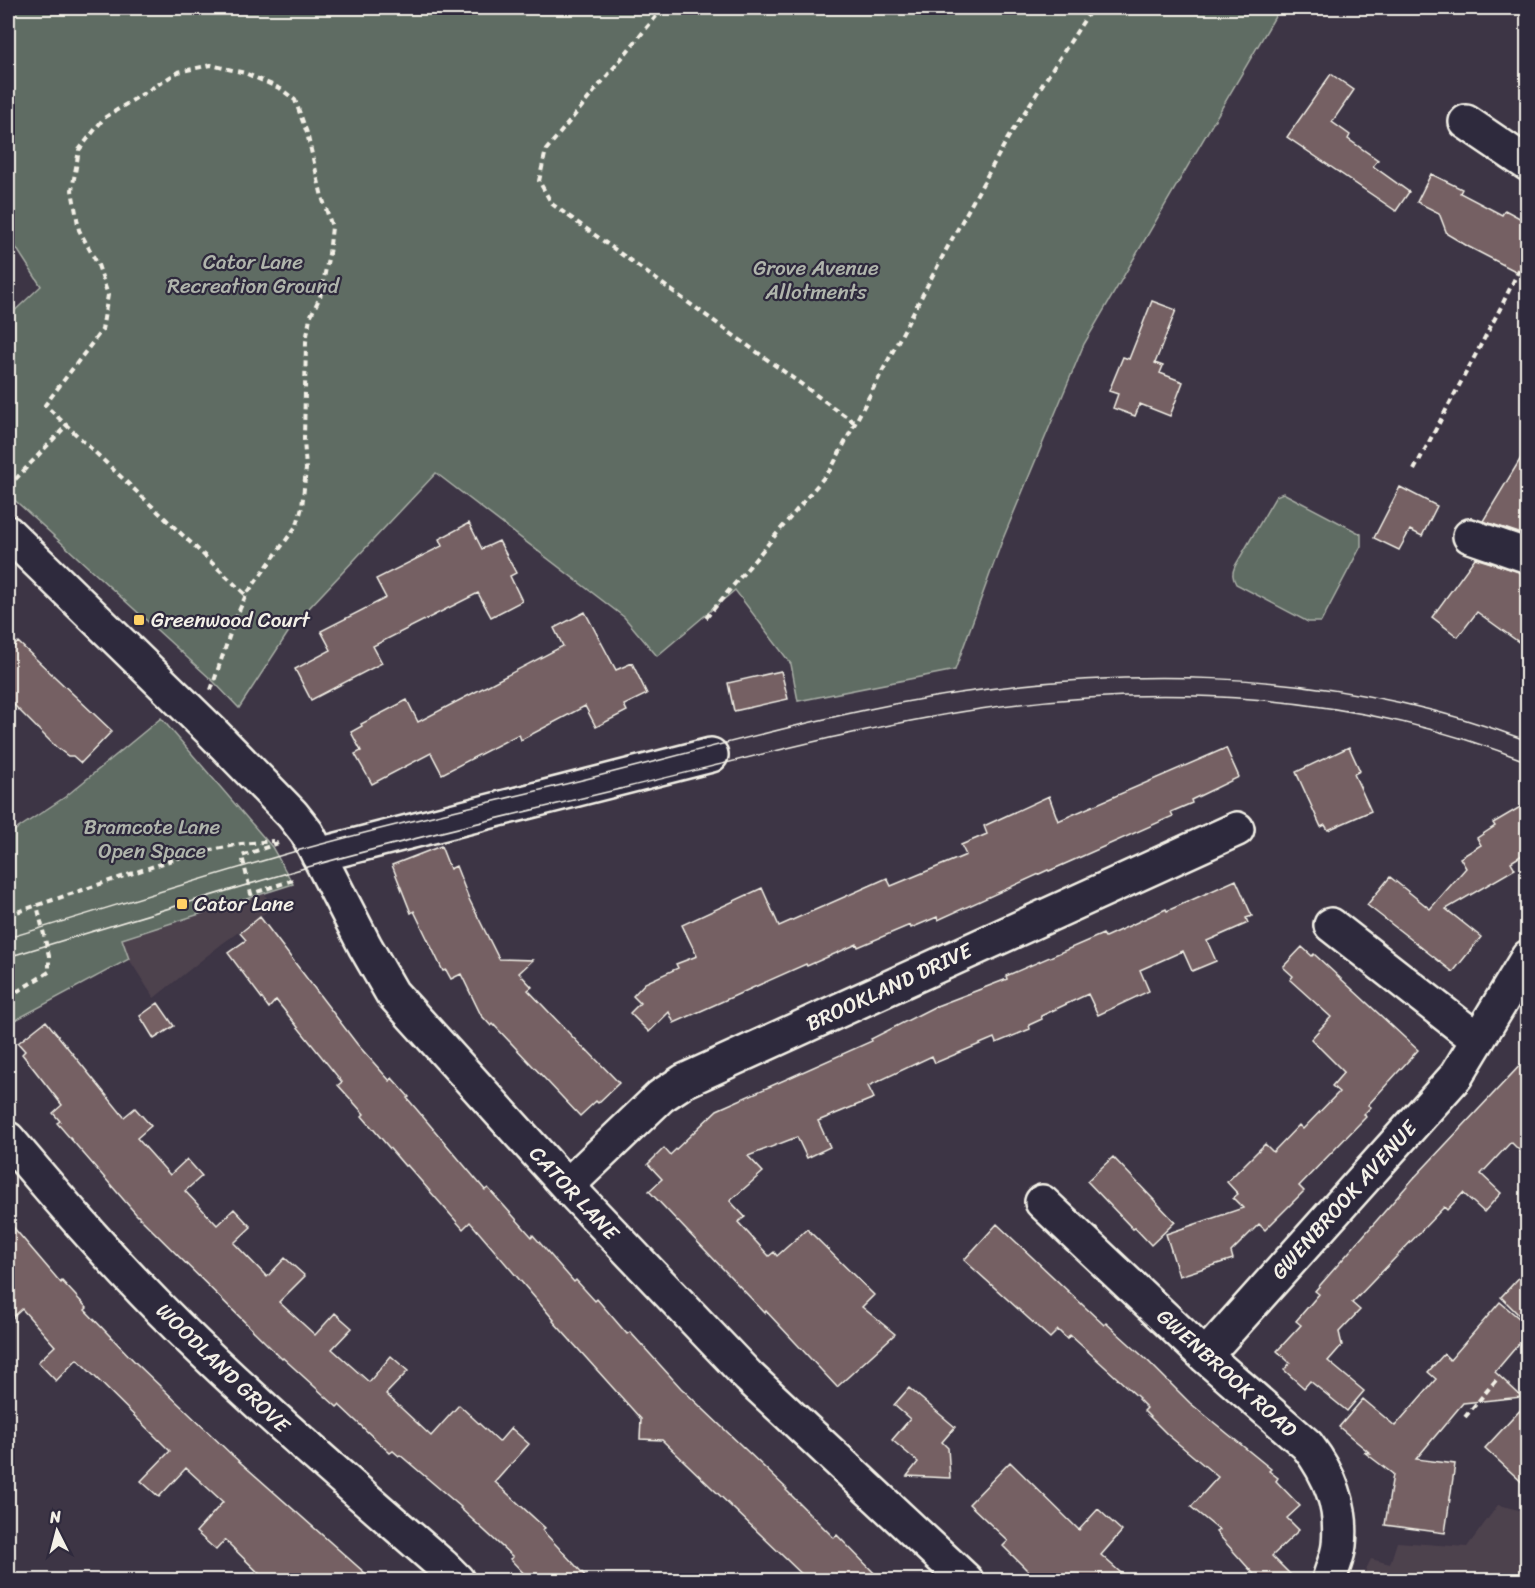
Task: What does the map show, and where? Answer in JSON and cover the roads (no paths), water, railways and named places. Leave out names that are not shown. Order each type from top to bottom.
[{"type":"street","points":[[1466,122],[1527,164]]},
{"type":"street","name":"CATOR LANE","points":[[8,533],[270,790],[302,851],[365,946],[392,993],[567,1186],[749,1377],[966,1581]]},
{"type":"street","points":[[1470,536],[1527,556]]},
{"type":"street","points":[[302,851],[711,755]]},
{"type":"street","name":"BROOKLAND DRIVE","points":[[567,1186],[661,1096],[684,1080],[1237,829]]},
{"type":"street","points":[[1331,925],[1478,1040]]},
{"type":"street","name":"GWENBROOK AVENUE","points":[[1205,1356],[1455,1076],[1527,957]]},
{"type":"street","name":"WOODLAND GROVE","points":[[8,1139],[92,1238],[179,1327],[276,1420],[443,1566],[457,1581]]},
{"type":"street","name":"GWENBROOK ROAD","points":[[1042,1202],[1205,1356],[1307,1445],[1319,1461],[1336,1496],[1340,1516],[1339,1546],[1329,1581]]},
{"type":"tram line","points":[[8,938],[370,831],[816,721],[894,704],[973,691],[1053,682],[1133,678],[1214,679],[1294,685],[1374,697],[1452,716],[1528,741]]},
{"type":"tram line","points":[[8,957],[270,878],[388,846],[803,744],[935,716],[980,709],[1118,696],[1188,696],[1258,700],[1327,708],[1395,721],[1462,739],[1528,762]]},
{"type":"place","name":"Greenwood Court","points":[[139,620]]},
{"type":"place","name":"Cator Lane","points":[[182,904]]},
{"type":"park label","name":"Cator Lane Recreation Ground","points":[[253,274]]},
{"type":"park label","name":"Grove Avenue Allotments","points":[[816,280]]},
{"type":"park label","name":"Bramcote Lane Open Space","points":[[152,839]]}]
